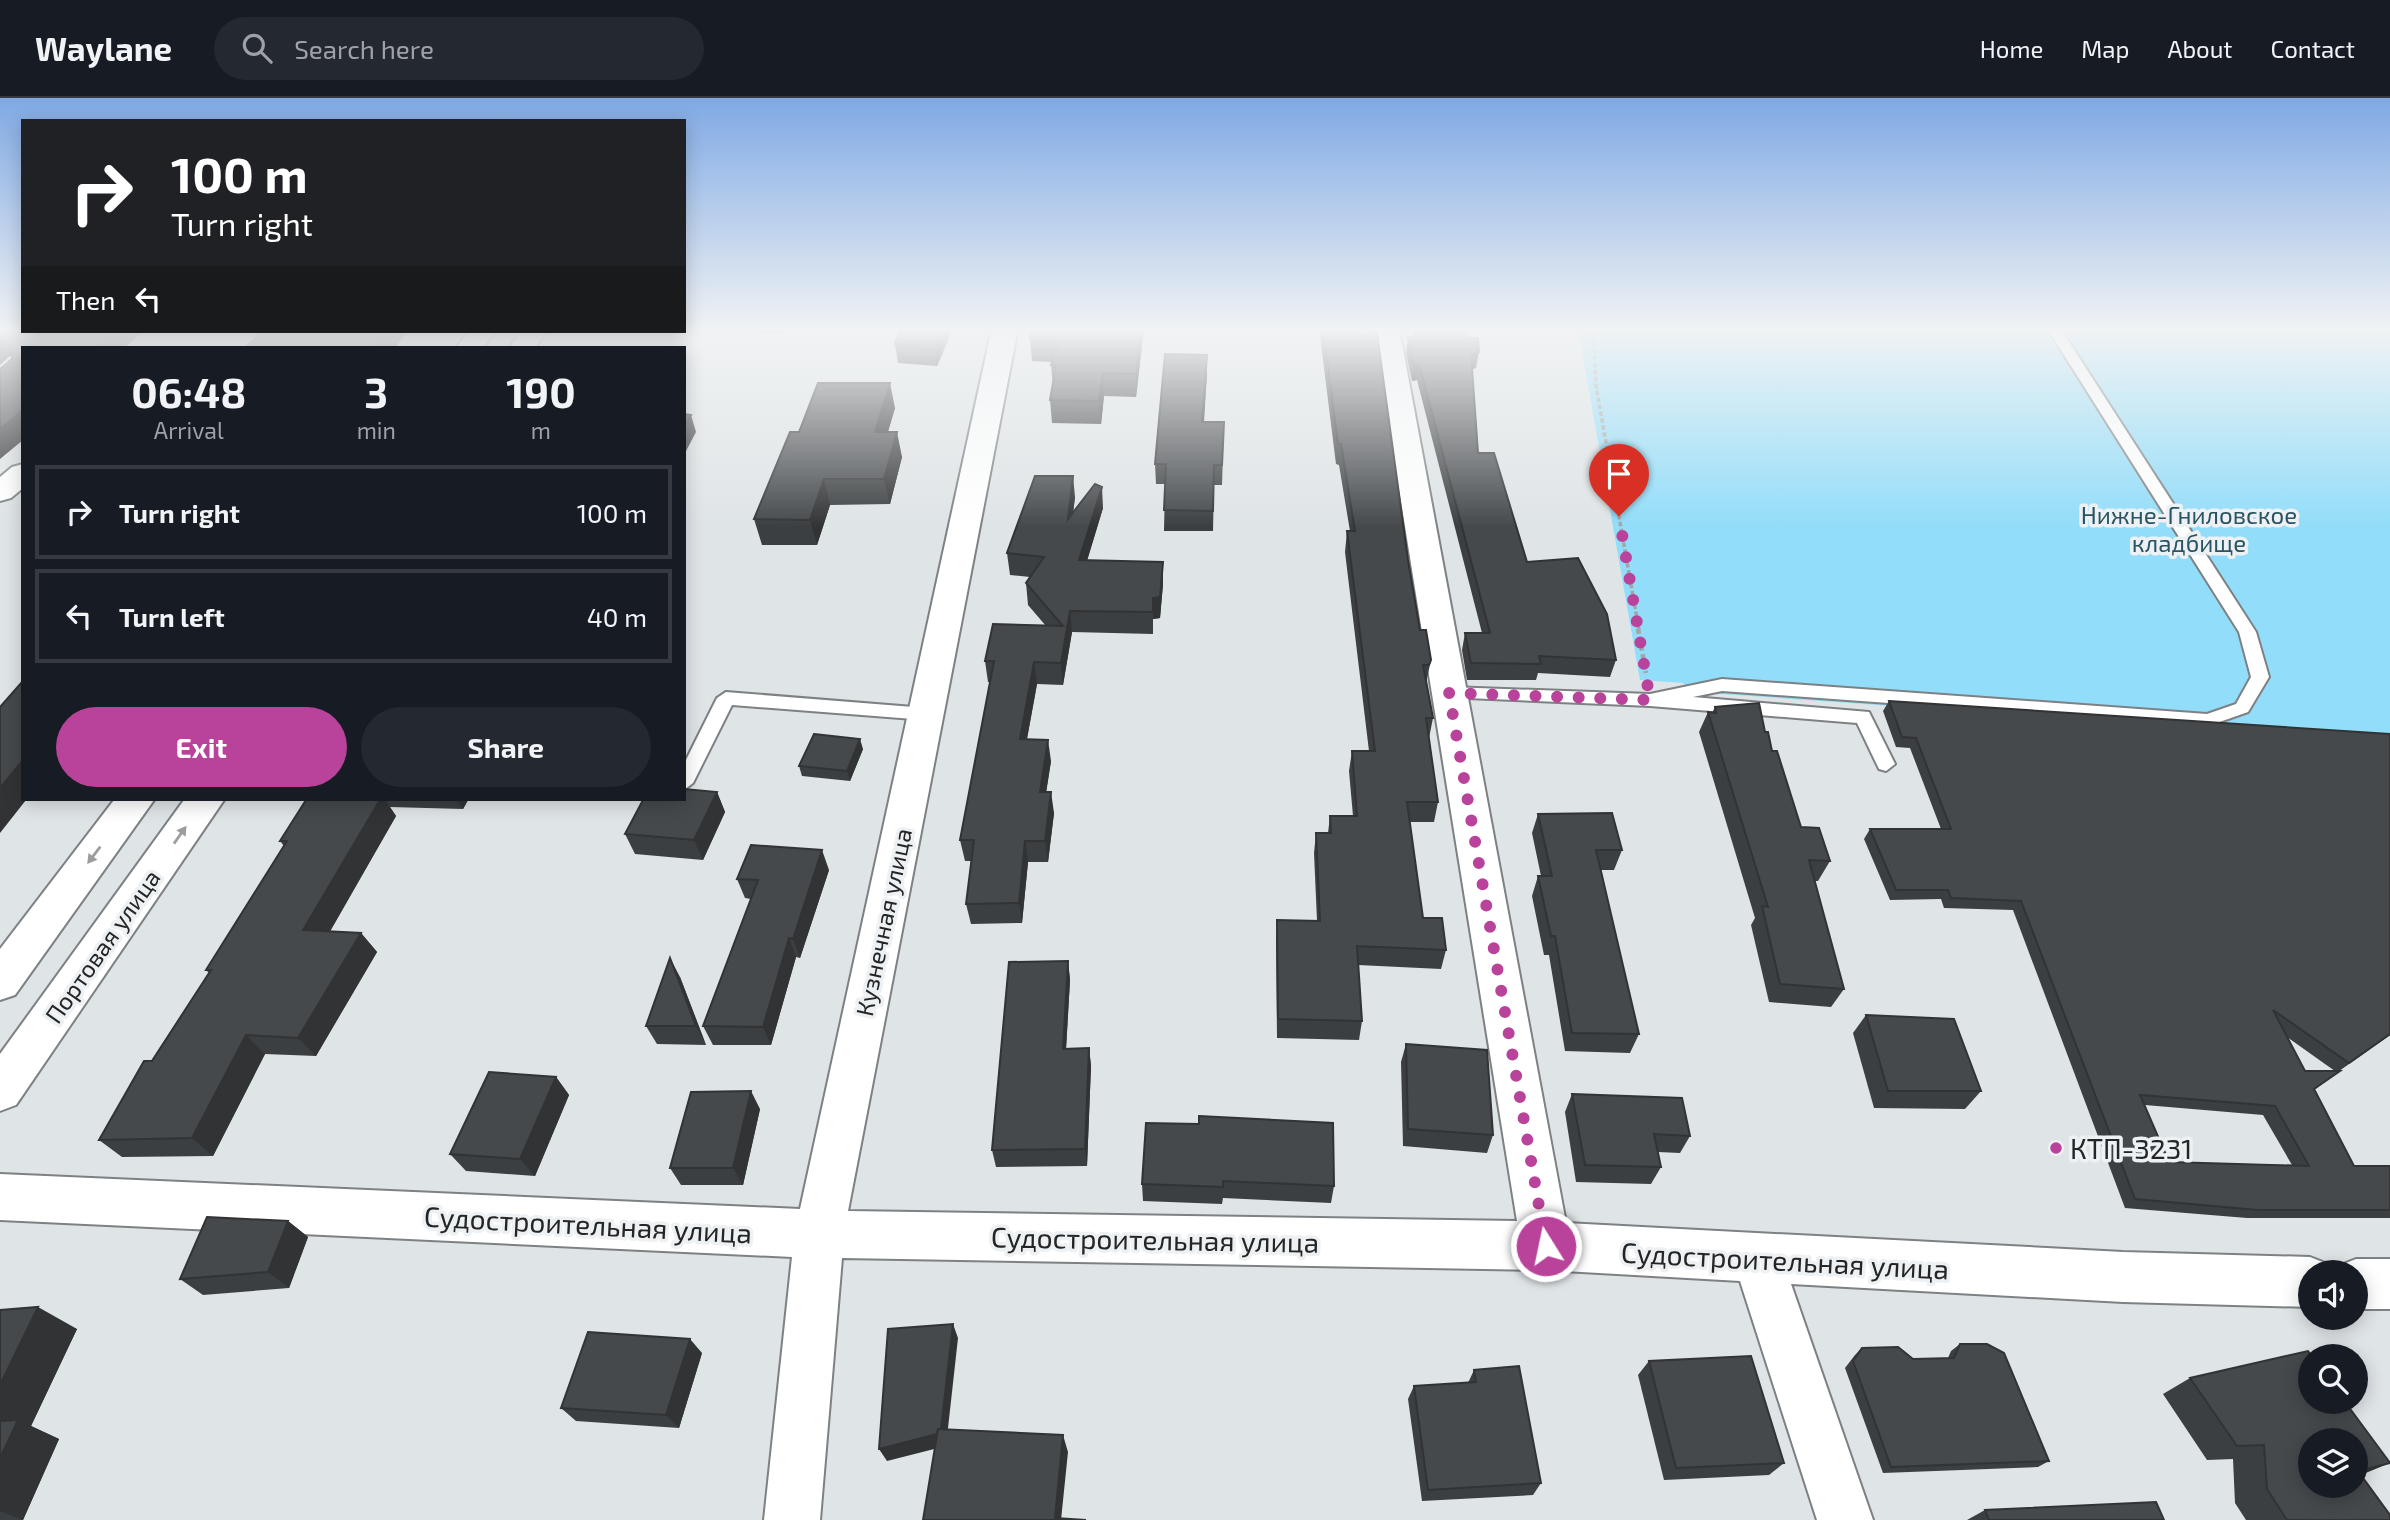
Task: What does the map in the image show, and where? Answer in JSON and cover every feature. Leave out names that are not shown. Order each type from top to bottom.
[{"type":"street","name":"Кузнечная улица","points":[[792,1520],[819,1234],[991,394]]},
{"type":"street","points":[[1397,394],[1546,1246]]},
{"type":"street","points":[[0,492],[21,475]]},
{"type":"street","points":[[0,982],[134,801]]},
{"type":"street","name":"Портовая улица","points":[[0,1091],[204,801]]},
{"type":"street","name":"Судостроительная улица","points":[[0,1197],[819,1234],[1546,1246],[2123,1277],[2298,1282]]},
{"type":"street","points":[[1758,1259],[1845,1520]]},
{"type":"lane","points":[[1650,700],[1722,685],[2208,720],[2242,708],[2260,677],[2247,632],[2095,394]]},
{"type":"lane","points":[[1449,693],[1650,700],[1863,717],[1886,764]]},
{"type":"lane","points":[[686,779],[726,698],[926,714]]},
{"type":"path","points":[[1597,394],[1650,700]]},
{"type":"green space","name":"Нижне-Гниловское кладбище","points":[[1590,394],[2390,394],[2390,741],[1693,692],[1683,683],[1640,680]]},
{"type":"building","points":[[0,394],[21,394],[21,412],[0,429]]},
{"type":"building","points":[[814,394],[887,394],[875,432],[897,432],[884,479],[824,479],[810,520],[754,519],[790,432],[799,432]]},
{"type":"building","points":[[1051,394],[1100,394],[1099,401],[1050,400]]},
{"type":"building","points":[[1161,394],[1204,394],[1202,422],[1224,422],[1222,465],[1214,465],[1213,511],[1164,510],[1166,464],[1155,464]]},
{"type":"building","points":[[1332,394],[1385,394],[1420,630],[1426,630],[1431,660],[1429,665],[1423,665],[1433,718],[1426,718],[1438,802],[1407,802],[1423,918],[1442,918],[1446,950],[1357,946],[1362,1021],[1278,1019],[1277,920],[1320,921],[1316,833],[1331,833],[1330,816],[1357,816],[1352,751],[1375,751],[1347,531],[1355,531],[1341,444],[1338,444]]},
{"type":"building","points":[[1427,394],[1474,394],[1478,453],[1494,453],[1527,562],[1578,558],[1607,614],[1616,660],[1539,656],[1541,664],[1471,663],[1465,633],[1490,633]]},
{"type":"building","points":[[1035,476],[1073,476],[1068,519],[1095,484],[1102,487],[1079,560],[1163,562],[1160,597],[1153,598],[1153,612],[1070,611],[1061,663],[1034,662],[1020,739],[1048,740],[1040,792],[1051,792],[1045,841],[1025,841],[1019,903],[966,904],[974,840],[960,840],[994,661],[985,661],[993,624],[1063,626],[1026,583],[1044,557],[1007,553]]},
{"type":"building","points":[[21,683],[21,762],[0,788],[0,707]]},
{"type":"building","points":[[1889,701],[2390,734],[2390,1034],[2349,1063],[2273,1010],[2305,1071],[2340,1071],[2314,1089],[2354,1166],[2390,1166],[2390,1210],[2258,1210],[2135,1199],[2021,901],[1951,898],[1948,890],[1896,890],[1870,829],[1951,829],[1916,738],[1902,737]],"holes":[[[2140,1095],[2275,1106],[2309,1166],[2169,1162]]]},
{"type":"building","points":[[1759,703],[1765,732],[1768,732],[1772,751],[1777,751],[1801,827],[1819,828],[1830,861],[1809,860],[1844,989],[1780,984],[1762,906],[1768,907],[1708,712],[1716,713],[1715,707]]},
{"type":"building","points":[[814,734],[860,739],[847,771],[799,766]]},
{"type":"building","points":[[686,789],[717,792],[694,840],[625,834],[642,801],[686,801]]},
{"type":"building","points":[[305,801],[379,801],[303,930],[361,933],[298,1038],[246,1035],[192,1138],[99,1140],[144,1061],[152,1061],[211,970],[206,970],[287,841],[280,841]]},
{"type":"building","points":[[1612,813],[1622,850],[1596,850],[1639,1034],[1572,1033],[1555,936],[1551,936],[1538,876],[1552,876],[1538,814]]},
{"type":"building","points":[[751,845],[822,850],[793,939],[789,938],[763,1027],[703,1026],[758,880],[737,879]]},
{"type":"building","points":[[670,958],[696,1026],[646,1026]]},
{"type":"building","points":[[1068,961],[1063,1049],[1089,1048],[1085,1149],[992,1150],[1009,962]]},
{"type":"building","points":[[1866,1015],[1954,1019],[1981,1091],[1888,1091]]},
{"type":"building","points":[[1406,1044],[1487,1050],[1493,1135],[1408,1129]]},
{"type":"building","points":[[489,1072],[556,1077],[520,1159],[450,1154]]},
{"type":"building","points":[[751,1091],[733,1168],[670,1168],[691,1092]]},
{"type":"building","points":[[1572,1094],[1682,1098],[1690,1136],[1654,1134],[1661,1167],[1585,1165]]},
{"type":"building","points":[[1199,1116],[1333,1123],[1334,1186],[1223,1181],[1223,1187],[1142,1184],[1146,1123],[1199,1124]]},
{"type":"building","points":[[207,1217],[288,1221],[268,1272],[180,1279]]},
{"type":"building","points":[[38,1307],[0,1385],[0,1310]]},
{"type":"building","points":[[953,1324],[941,1429],[938,1429],[937,1434],[879,1449],[888,1329]]},
{"type":"building","points":[[588,1332],[690,1339],[666,1415],[561,1408]]},
{"type":"building","points":[[1960,1344],[1987,1344],[2004,1353],[2049,1461],[1891,1467],[1853,1361],[1862,1348],[1898,1347],[1913,1359],[1954,1358]]},
{"type":"building","points":[[2298,1353],[2298,1414],[2354,1414],[2364,1428],[2298,1428],[2298,1498],[2368,1498],[2368,1485],[2390,1515],[2390,1520],[2287,1520],[2267,1489],[2264,1445],[2237,1446],[2190,1378]]},
{"type":"building","points":[[1751,1356],[1784,1463],[1676,1468],[1649,1361]]},
{"type":"building","points":[[1519,1366],[1541,1483],[1428,1490],[1414,1386],[1476,1382],[1474,1370]]},
{"type":"building","points":[[18,1420],[0,1458],[0,1421]]},
{"type":"building","points":[[938,1429],[1063,1435],[1055,1518],[1086,1520],[923,1520]]},
{"type":"building","points":[[2368,1433],[2390,1463],[2368,1468]]},
{"type":"building","points":[[2156,1502],[2164,1520],[1989,1520],[1985,1510]]},
{"type":"place","name":"КТП-3231","points":[[2056,1148]]},
{"type":"route","points":[[1546,1246],[1449,693],[1650,700],[1619,516]]}]
